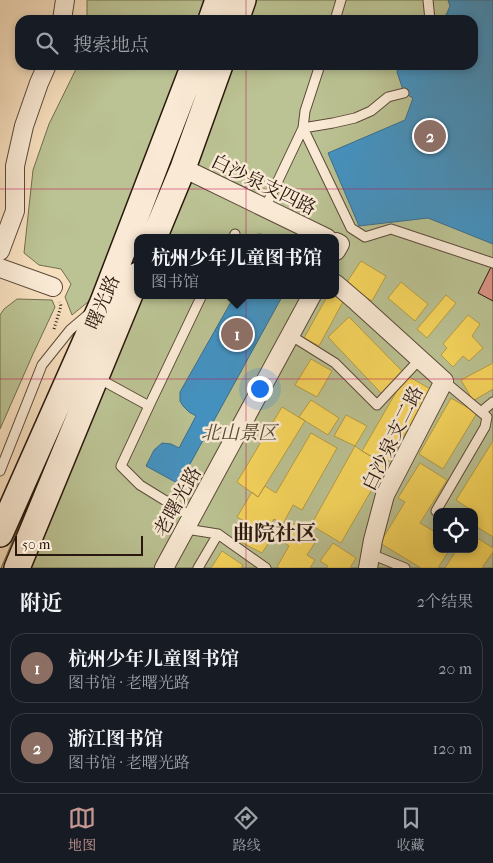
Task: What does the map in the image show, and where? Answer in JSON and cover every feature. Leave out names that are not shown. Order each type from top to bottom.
[{"type":"main road","points":[[212,15],[218,0]]},
{"type":"main road","points":[[238,15],[243,0]]},
{"type":"main road","name":"曙光路","points":[[0,534],[103,302],[192,70]]},
{"type":"main road","points":[[156,234],[218,70]]},
{"type":"main road","name":"曙光路","points":[[17,568],[134,285]]},
{"type":"street","points":[[63,15],[65,0]]},
{"type":"street","points":[[0,251],[15,211],[15,166],[24,126],[45,70]]},
{"type":"street","name":"白沙泉支四路","points":[[182,168],[316,234]]},
{"type":"street","points":[[0,268],[53,287]]},
{"type":"street","name":"白沙泉支二路","points":[[339,287],[444,381],[385,495],[373,540],[370,561]]},
{"type":"street","name":"老曙光路","points":[[164,568],[310,299]]},
{"type":"lane","points":[[336,15],[341,0]]},
{"type":"lane","points":[[428,0],[430,15]]},
{"type":"lane","points":[[266,208],[302,128],[305,111],[318,70]]},
{"type":"lane","points":[[302,128],[355,118],[371,111],[388,96],[404,93]]},
{"type":"lane","points":[[302,128],[351,228],[365,237],[391,230],[493,263]]},
{"type":"lane","points":[[200,299],[121,466],[140,485],[189,523],[218,534],[266,568]]},
{"type":"lane","points":[[0,471],[42,365],[70,330],[103,302]]},
{"type":"lane","points":[[290,336],[335,363],[378,405],[420,359]]},
{"type":"lane","points":[[96,377],[149,406]]},
{"type":"lane","points":[[438,508],[485,427],[488,417],[444,381]]},
{"type":"lane","points":[[481,412],[493,402]]},
{"type":"lane","points":[[198,568],[218,534]]},
{"type":"lane","points":[[370,561],[405,568]]},
{"type":"path","points":[[53,287],[61,306],[53,331]]},
{"type":"green space","points":[[87,0],[204,0],[199,15],[87,15]]},
{"type":"green space","name":"北山景区","points":[[232,0],[493,0],[493,568],[1,568],[134,254],[134,299],[339,299],[339,234],[142,234],[204,70],[478,70],[478,15],[225,15]]},
{"type":"green space","points":[[76,70],[178,70],[99,293],[72,315],[65,297],[71,284],[61,269],[39,265],[24,253],[33,170],[49,124]]},
{"type":"green space","points":[[17,299],[52,300],[55,307],[0,429],[0,315],[4,309]]},
{"type":"building: 住宅","points":[[361,261],[386,276],[372,301],[345,285]]},
{"type":"building: 住宅","points":[[401,282],[428,304],[415,321],[388,298]]},
{"type":"building: 住宅","points":[[446,295],[456,303],[427,338],[417,329]]},
{"type":"building: 住宅","points":[[339,296],[345,298],[319,346],[304,338],[326,299],[339,299]]},
{"type":"building: 住宅","points":[[468,315],[480,324],[472,336],[483,348],[469,361],[463,356],[453,367],[441,355],[447,348],[443,344]]},
{"type":"building: 住宅","points":[[349,317],[403,372],[381,393],[328,337]]},
{"type":"building: 住宅","points":[[311,359],[332,371],[317,397],[295,385]]},
{"type":"building: 住宅","points":[[493,363],[493,389],[473,401],[461,380]]},
{"type":"building: 住宅","points":[[406,375],[432,390],[386,465],[362,451]]},
{"type":"building: 住宅","points":[[451,398],[477,413],[443,469],[419,454]]},
{"type":"building: 住宅","points":[[311,400],[339,418],[328,435],[299,417]]},
{"type":"building: 住宅","points":[[282,407],[305,421],[258,497],[237,482]]},
{"type":"building: 住宅","points":[[346,415],[367,426],[355,446],[334,436]]},
{"type":"building: 住宅","points":[[311,433],[337,448],[302,510],[293,505],[283,524],[274,519],[266,532],[272,538],[262,553],[235,539],[246,522],[237,517],[252,492],[258,497],[265,486],[276,493]]},
{"type":"building: 住宅","points":[[493,441],[493,537],[478,528],[478,508],[468,508],[456,500]]},
{"type":"building: 住宅","points":[[355,446],[386,465],[341,543],[311,525]]},
{"type":"building: 住宅","points":[[420,463],[447,480],[420,523],[433,531],[433,553],[447,553],[438,568],[421,568],[380,543],[405,502],[398,498]]},
{"type":"building: 住宅","points":[[294,523],[318,538],[307,555],[315,560],[310,568],[277,567],[289,546],[282,541]]},
{"type":"building: 住宅","points":[[478,539],[493,548],[493,552],[482,568],[445,568],[454,553],[478,553]]},
{"type":"building: 住宅","points":[[333,543],[356,558],[350,568],[327,568],[328,566],[320,561]]},
{"type":"building: 住宅","points":[[222,551],[243,565],[241,568],[211,568]]},
{"type":"building: 学校","points":[[448,0],[493,0],[493,244],[428,218],[359,226],[328,153],[405,120],[413,98],[404,93],[398,70],[478,70],[478,15],[446,15],[450,6]]},
{"type":"building: 学校","points":[[233,299],[281,299],[179,484],[146,466],[154,450],[162,443],[171,444],[179,448],[196,416],[183,406],[180,401],[180,392]]},
{"type":"building: 其他","points":[[491,267],[493,268],[493,301],[478,293]]},
{"type":"place","name":"浙江图书馆","points":[[430,136]]},
{"type":"place","name":"杭州少年儿童图书馆","points":[[237,334]]},
{"type":"district","name":"曲院社区","points":[[275,533]]}]
